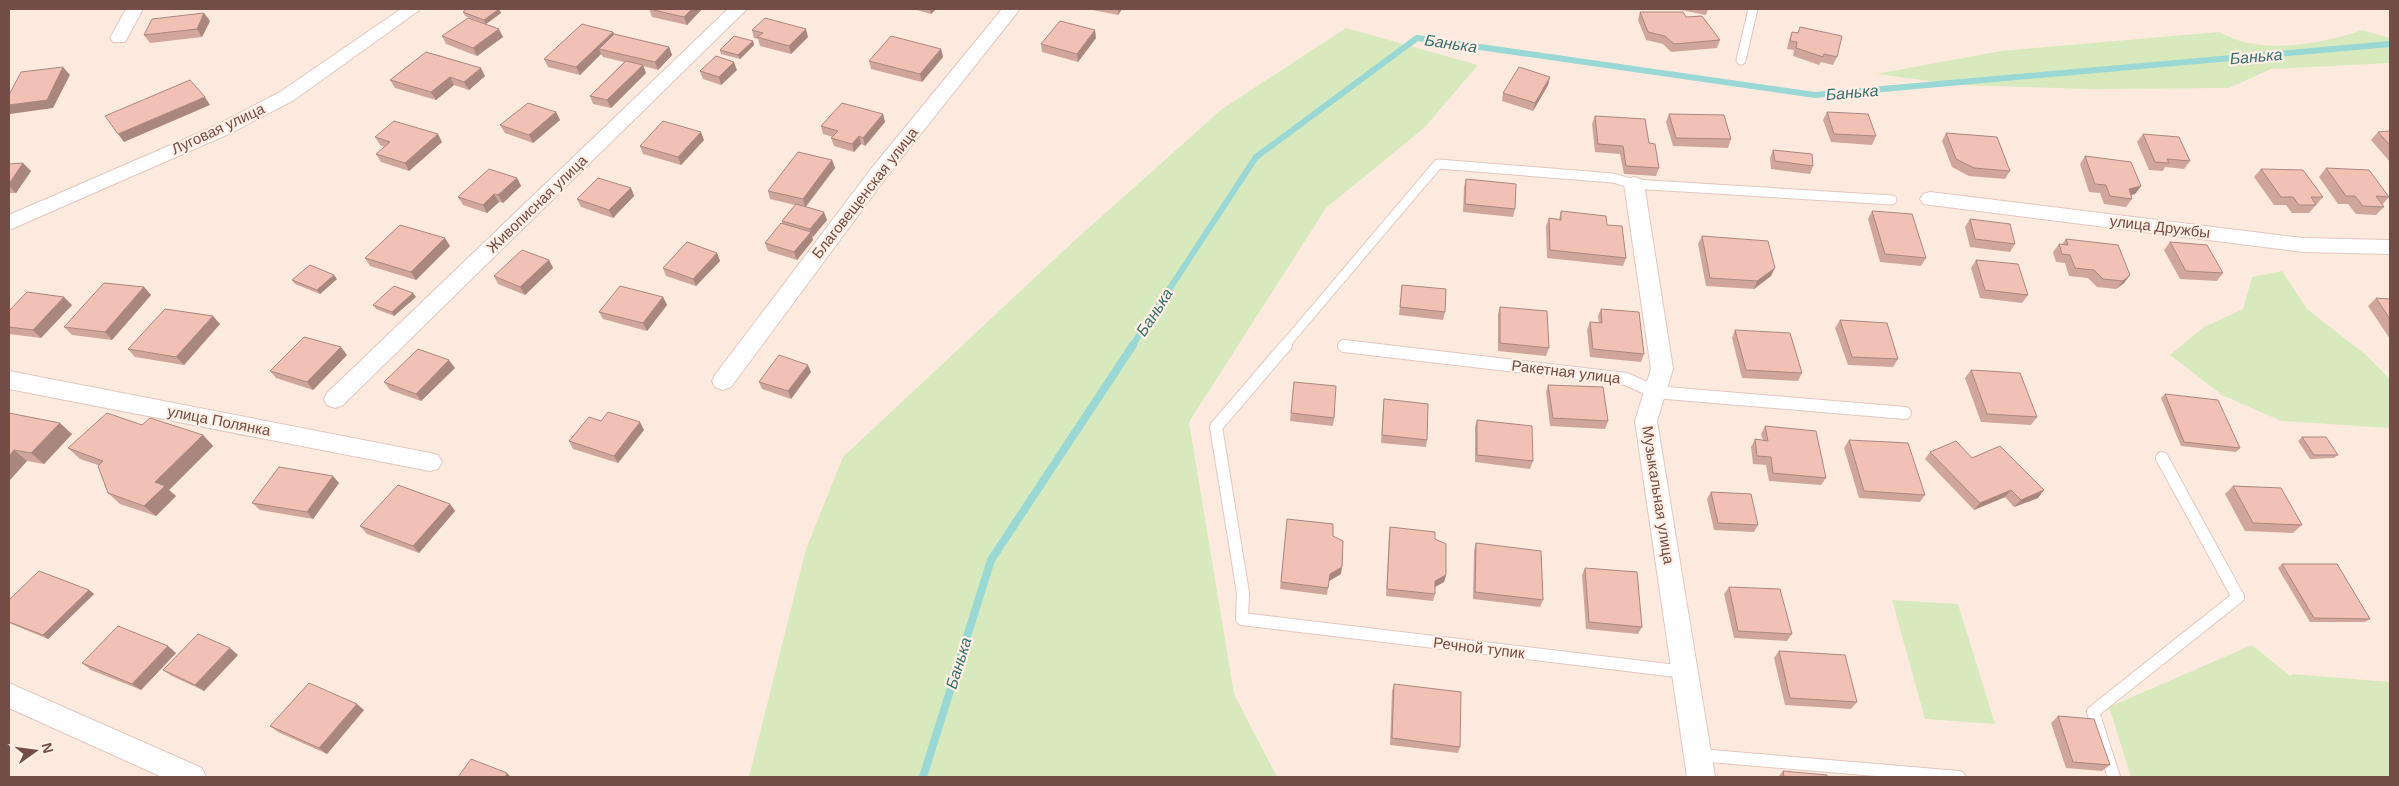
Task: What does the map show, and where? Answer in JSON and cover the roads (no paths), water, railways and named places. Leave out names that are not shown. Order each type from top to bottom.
[{"type":"street","points":[[119,38],[134,9]]},
{"type":"street","name":"Луговая улица","points":[[9,222],[224,129],[279,100],[412,9]]},
{"type":"street","name":"Живописная улица","points":[[335,399],[738,9]]},
{"type":"street","name":"Благовещенская улица","points":[[723,381],[878,174],[1011,9]]},
{"type":"street","name":"Музыкальная улица","points":[[1634,184],[1662,369],[1646,421],[1700,766]]},
{"type":"street","name":"улица Дружбы","points":[[1930,199],[2303,245],[2390,247]]},
{"type":"street","name":"улица Полянка","points":[[9,380],[430,462]]},
{"type":"street","points":[[9,696],[192,777]]},
{"type":"lane","points":[[1741,60],[1753,9]]},
{"type":"lane","name":"Речной тупик","points":[[1634,184],[1614,178],[1438,164],[1216,427],[1243,593],[1242,619],[1686,672]]},
{"type":"lane","points":[[1634,184],[1892,200]]},
{"type":"lane","name":"Ракетная улица","points":[[1344,346],[1626,379],[1655,392],[1905,412]]},
{"type":"lane","points":[[2114,777],[2092,712],[2238,597],[2162,458]]},
{"type":"lane","points":[[1700,766],[1959,777]]},
{"type":"waterway","name":"Банька","points":[[1132,346],[1256,157],[1417,38],[1815,95],[2390,44]]},
{"type":"waterway","name":"Банька","points":[[923,777],[991,560],[1133,345]]}]
